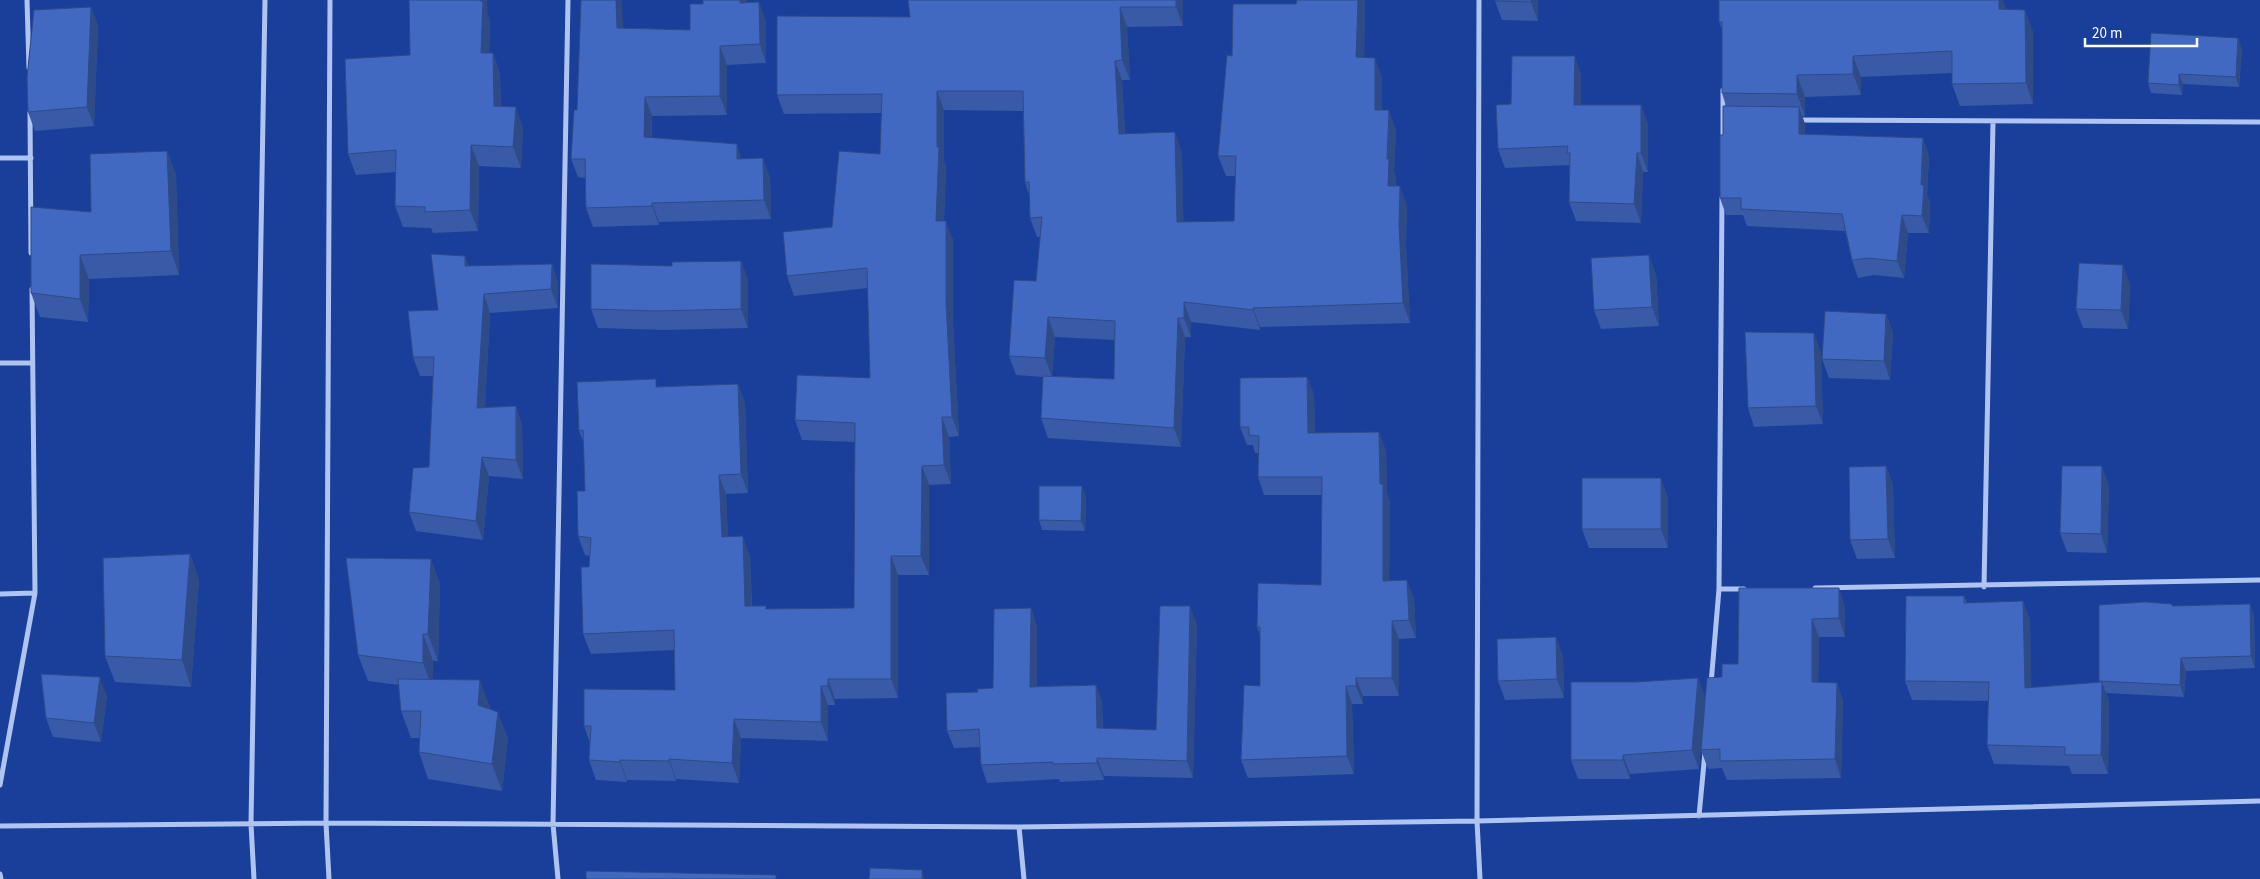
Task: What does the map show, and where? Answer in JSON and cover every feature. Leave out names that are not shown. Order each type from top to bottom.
[{"type":"street","points":[[27,0],[29,75]]},
{"type":"street","points":[[254,879],[251,824],[265,0]]},
{"type":"street","points":[[329,879],[326,823],[330,0]]},
{"type":"street","points":[[558,879],[553,824],[568,0]]},
{"type":"street","points":[[1479,0],[1477,821],[1480,879]]},
{"type":"street","points":[[1722,149],[1723,79]]},
{"type":"street","points":[[30,103],[32,256]]},
{"type":"street","points":[[1723,119],[1732,119]]},
{"type":"street","points":[[1790,120],[2260,122]]},
{"type":"street","points":[[1984,586],[1993,122]]},
{"type":"street","points":[[0,158],[31,158]]},
{"type":"street","points":[[1710,688],[1720,589],[1722,189]]},
{"type":"street","points":[[0,785],[34,593],[32,285]]},
{"type":"street","points":[[0,363],[32,363]]},
{"type":"street","points":[[1808,588],[2260,580]]},
{"type":"street","points":[[1720,589],[1749,588]]},
{"type":"street","points":[[0,594],[34,593]]},
{"type":"street","points":[[1699,816],[1705,747]]},
{"type":"street","points":[[0,826],[326,823],[1020,827],[1477,821],[2260,801]]},
{"type":"street","points":[[1020,827],[1024,879]]},
{"type":"street","points":[[0,874],[1,879]]},
{"type":"building","points":[[409,0],[483,1],[481,53],[493,53],[494,106],[516,107],[513,147],[471,145],[470,210],[425,212],[425,207],[395,206],[396,150],[348,154],[345,59],[410,55]]},
{"type":"building","points":[[581,0],[616,0],[617,28],[690,30],[690,4],[703,4],[703,0],[740,0],[740,3],[759,2],[760,44],[720,46],[720,96],[645,97],[644,137],[737,144],[737,159],[763,158],[764,200],[652,203],[652,206],[586,208],[585,159],[571,159],[574,110],[577,110]]},
{"type":"building","points":[[908,0],[1176,0],[1176,7],[1120,7],[1122,60],[1115,61],[1119,134],[1175,132],[1177,222],[1234,221],[1236,156],[1218,156],[1227,55],[1232,56],[1233,4],[1296,4],[1297,0],[1358,0],[1356,57],[1375,58],[1375,110],[1389,110],[1388,186],[1400,186],[1399,225],[1403,303],[1253,308],[1253,310],[1184,302],[1184,318],[1178,318],[1174,428],[1041,418],[1043,376],[1114,379],[1115,321],[1048,317],[1045,358],[1009,356],[1014,280],[1036,281],[1042,217],[1030,218],[1029,182],[1025,182],[1023,91],[937,91],[937,147],[939,147],[936,221],[946,221],[946,302],[952,417],[942,417],[944,465],[922,466],[921,556],[891,556],[891,679],[828,679],[828,686],[821,686],[821,722],[734,719],[732,763],[669,759],[669,761],[620,760],[620,762],[589,760],[591,726],[584,726],[584,689],[675,690],[674,630],[583,634],[581,567],[589,567],[591,538],[578,536],[577,491],[585,491],[583,430],[579,431],[577,382],[656,379],[656,387],[738,384],[741,474],[719,475],[722,537],[743,536],[745,606],[766,606],[766,609],[854,608],[855,423],[795,420],[797,375],[870,378],[867,268],[787,276],[783,232],[832,227],[839,151],[880,154],[882,94],[777,95],[777,16],[910,17]]},
{"type":"building","points":[[1531,0],[1531,2],[1495,1]]},
{"type":"building","points":[[1719,0],[1999,0],[1999,9],[2025,10],[2026,83],[1952,84],[1952,51],[1853,56],[1853,74],[1797,75],[1797,94],[1722,93],[1722,22],[1719,22]]},
{"type":"building","points":[[91,7],[87,107],[28,112],[27,77],[34,10]]},
{"type":"building","points":[[2151,33],[2238,38],[2236,77],[2179,74],[2179,85],[2148,83]]},
{"type":"building","points":[[1512,56],[1575,56],[1574,105],[1641,105],[1641,153],[1637,153],[1634,204],[1569,202],[1570,153],[1567,153],[1568,146],[1498,149],[1496,105],[1511,104]]},
{"type":"building","points":[[1723,106],[1799,107],[1799,134],[1923,138],[1921,185],[1924,185],[1922,216],[1902,215],[1897,261],[1868,258],[1852,260],[1842,214],[1741,209],[1741,198],[1720,198],[1720,135],[1723,135]]},
{"type":"building","points":[[167,151],[171,251],[80,255],[80,299],[31,293],[31,207],[91,212],[90,154]]},
{"type":"building","points":[[431,254],[465,256],[465,266],[552,264],[551,289],[484,294],[477,408],[516,406],[516,460],[482,457],[476,521],[409,512],[413,468],[429,467],[434,357],[413,357],[408,311],[438,310]]},
{"type":"building","points":[[1649,255],[1652,307],[1594,310],[1591,258]]},
{"type":"building","points":[[741,261],[741,309],[657,311],[591,309],[591,264],[672,266],[672,262]]},
{"type":"building","points":[[2079,263],[2123,265],[2121,310],[2076,309]]},
{"type":"building","points":[[1825,311],[1886,314],[1884,361],[1822,359]]},
{"type":"building","points":[[1745,332],[1814,333],[1816,406],[1748,408]]},
{"type":"building","points":[[1307,377],[1308,433],[1379,432],[1380,484],[1383,484],[1383,581],[1407,580],[1409,620],[1392,621],[1392,678],[1356,678],[1356,686],[1346,686],[1347,756],[1241,760],[1244,685],[1260,686],[1260,627],[1257,627],[1258,583],[1321,585],[1322,477],[1258,477],[1259,436],[1249,435],[1249,427],[1240,427],[1240,378]]},
{"type":"building","points":[[1886,466],[1888,539],[1850,540],[1849,467]]},
{"type":"building","points":[[2062,466],[2102,466],[2101,534],[2060,533]]},
{"type":"building","points":[[1582,478],[1661,478],[1661,529],[1582,529]]},
{"type":"building","points":[[1039,486],[1082,486],[1081,521],[1039,520]]},
{"type":"building","points":[[190,554],[182,660],[105,656],[103,558]]},
{"type":"building","points":[[346,558],[431,559],[428,634],[423,634],[423,663],[358,655]]},
{"type":"building","points":[[1739,588],[1839,588],[1839,618],[1812,619],[1812,682],[1837,683],[1835,759],[1720,761],[1720,749],[1701,750],[1707,678],[1722,677],[1722,664],[1738,664]]},
{"type":"building","points":[[1906,596],[1964,596],[1964,603],[2023,601],[2025,688],[2102,682],[2101,755],[2065,755],[2065,747],[1987,745],[1989,682],[1905,681]]},
{"type":"building","points":[[2145,602],[2172,604],[2172,606],[2250,604],[2251,656],[2181,658],[2180,685],[2099,681],[2099,605]]},
{"type":"building","points":[[1160,606],[1190,606],[1187,761],[1097,758],[1097,763],[1053,764],[1053,762],[981,765],[979,729],[947,731],[946,693],[978,692],[977,689],[993,688],[994,609],[1031,608],[1030,687],[1096,685],[1097,728],[1156,730]]},
{"type":"building","points":[[1556,637],[1557,679],[1498,681],[1497,639]]},
{"type":"building","points":[[41,674],[100,677],[94,723],[46,718]]},
{"type":"building","points":[[1698,678],[1692,750],[1623,755],[1623,760],[1571,760],[1571,682],[1636,682]]},
{"type":"building","points":[[398,679],[480,680],[478,705],[498,712],[492,764],[419,752],[421,711],[401,711]]},
{"type":"building","points":[[870,868],[922,870],[922,879],[869,879]]},
{"type":"building","points":[[586,871],[776,875],[776,879],[586,879]]}]
